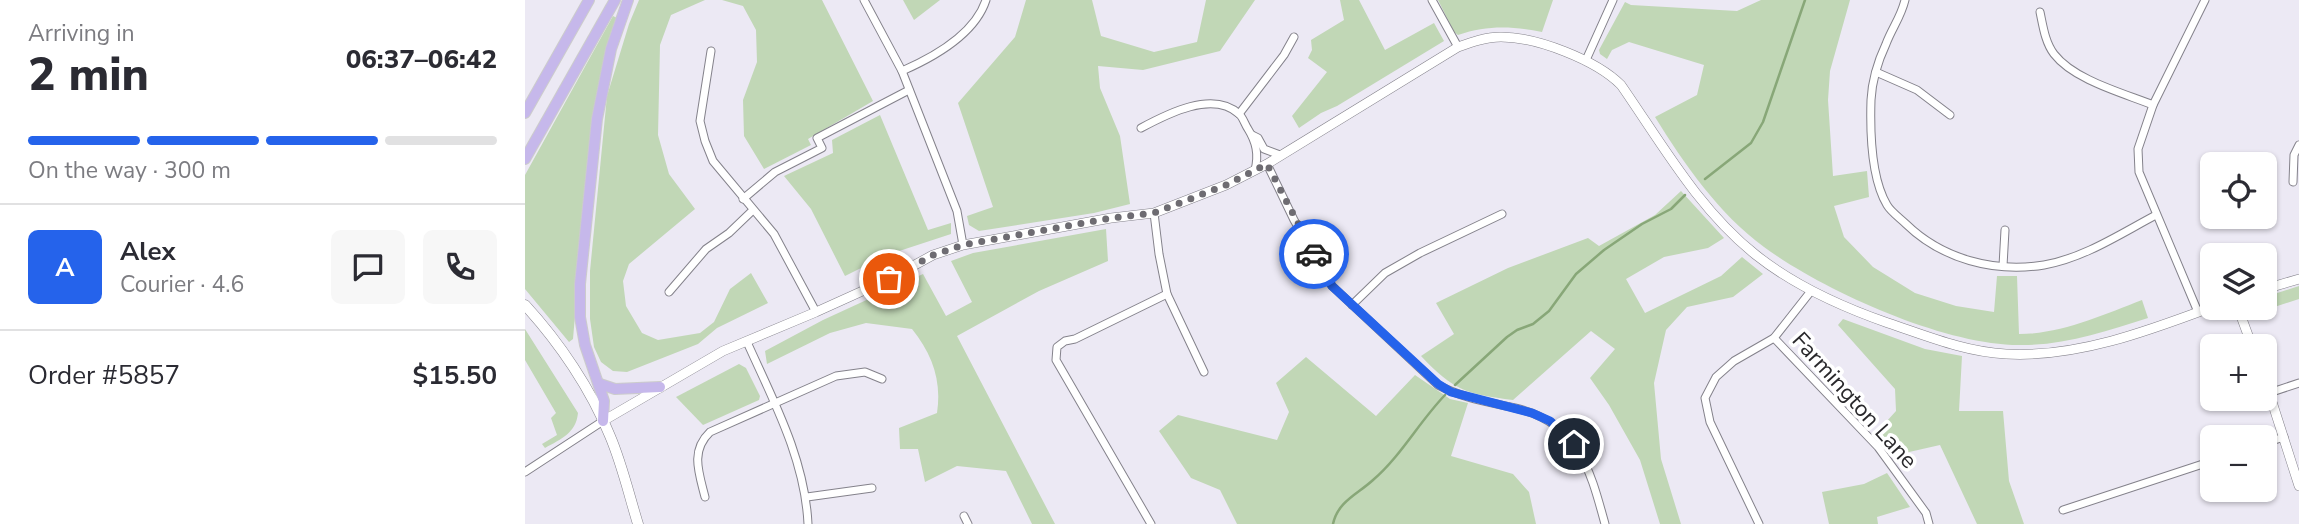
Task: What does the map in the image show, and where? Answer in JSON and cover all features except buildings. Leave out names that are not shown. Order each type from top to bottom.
[{"type":"highway","points":[[525,113],[589,0]]},
{"type":"highway","points":[[525,159],[615,0]]},
{"type":"highway","points":[[603,421],[604,401],[585,345],[580,317],[580,284],[597,119],[611,49],[628,0]]},
{"type":"highway","points":[[600,384],[615,389],[660,387]]},
{"type":"main road","points":[[525,305],[577,374],[603,421],[638,524]]},
{"type":"street","points":[[864,0],[902,71],[957,211],[963,245]]},
{"type":"street","points":[[902,71],[960,37],[983,9],[986,0]]},
{"type":"street","points":[[1432,0],[1458,47]]},
{"type":"street","points":[[1586,60],[1613,0]]},
{"type":"street","points":[[1905,0],[1902,14],[1885,44],[1876,72],[1871,100],[1874,167],[1888,207],[1918,236],[1939,250],[1969,261],[2003,266],[2044,265],[2082,254],[2156,215]]},
{"type":"street","points":[[2197,312],[2139,172],[2138,149],[2153,105],[2205,0]]},
{"type":"street","points":[[2040,12],[2053,54],[2068,69],[2153,105]]},
{"type":"street","points":[[1239,114],[1284,55],[1294,37]]},
{"type":"street","points":[[525,472],[603,421],[723,351],[889,279],[933,255],[963,245],[1111,218],[1154,213],[1217,189],[1267,164],[1458,47],[1502,37],[1546,46],[1586,60],[1609,74],[1621,85],[1679,171],[1724,224],[1756,255],[1811,291],[1865,314],[1963,348],[2006,354],[2052,353],[2079,348],[2123,337],[2200,311]]},
{"type":"street","points":[[711,51],[700,121],[713,161],[774,234],[816,312]]},
{"type":"street","points":[[1876,72],[1917,90],[1950,115]]},
{"type":"street","points":[[743,199],[775,172],[822,148],[817,138],[909,90]]},
{"type":"street","points":[[1141,128],[1174,113],[1200,105],[1218,104],[1239,114],[1252,135],[1259,154],[1255,170]]},
{"type":"street","points":[[1252,135],[1258,138],[1264,149],[1280,155]]},
{"type":"street","points":[[2293,182],[2294,155],[2299,145]]},
{"type":"street","points":[[1267,164],[1294,220],[1332,286],[1413,363],[1445,388],[1484,402],[1532,413],[1550,421],[1574,444],[1590,470],[1605,524]]},
{"type":"street","points":[[669,292],[706,249],[754,210]]},
{"type":"street","points":[[1154,213],[1167,294],[1204,372]]},
{"type":"street","points":[[1352,305],[1385,273],[1420,253],[1502,215]]},
{"type":"street","points":[[2003,266],[2005,230]]},
{"type":"street","points":[[2277,285],[2299,279]]},
{"type":"street","points":[[1759,524],[1710,422],[1705,398],[1716,377],[1734,361],[1774,338],[1811,291]]},
{"type":"street","points":[[1151,524],[1056,360],[1055,353],[1057,347],[1065,341],[1086,334],[1167,294]]},
{"type":"street","name":"Farmington Lane","points":[[1774,338],[1878,447],[1926,513],[1929,524]]},
{"type":"street","points":[[747,342],[796,458],[807,497],[809,524]]},
{"type":"street","points":[[705,497],[697,458],[703,439],[719,427],[836,376],[865,372],[882,379]]},
{"type":"street","points":[[2277,390],[2299,383]]},
{"type":"street","points":[[2275,411],[2299,486]]},
{"type":"street","points":[[2277,439],[2284,437]]},
{"type":"street","points":[[2063,510],[2200,465]]},
{"type":"street","points":[[807,497],[871,488]]},
{"type":"street","points":[[964,516],[968,524]]},
{"type":"green space","points":[[639,0],[705,0],[671,15],[660,45],[658,135],[669,174],[695,209],[629,264],[623,281],[626,306],[642,333],[658,340],[700,333],[714,322],[730,289],[751,273],[768,303],[717,328],[698,344],[627,372],[613,371],[601,362],[594,347],[590,319],[590,271],[607,96]]},
{"type":"green space","points":[[722,0],[822,0],[873,101],[808,139],[811,145],[764,169],[744,136],[743,100],[757,62],[756,30],[743,6]]},
{"type":"green space","points":[[903,0],[940,0],[914,20]]},
{"type":"green space","points":[[1026,0],[1092,0],[1101,36],[1154,52],[1197,42],[1206,0],[1255,0],[1220,51],[1143,70],[1098,66],[1100,88],[1120,136],[1130,204],[1094,213],[979,231],[969,225],[967,216],[993,207],[958,103],[1015,37]]},
{"type":"green space","points":[[1340,0],[1359,0],[1385,50],[1434,23],[1444,41],[1299,128],[1292,116],[1327,72],[1308,58],[1312,50],[1311,40],[1344,20]]},
{"type":"green space","points":[[1438,0],[1553,0],[1542,32],[1500,28],[1479,29],[1458,35]]},
{"type":"green space","points":[[1761,0],[1850,0],[1830,71],[1828,100],[1833,176],[1867,171],[1869,197],[1834,206],[1844,237],[1873,267],[1915,293],[1956,306],[1994,312],[1997,276],[2017,276],[2019,334],[2066,327],[2142,300],[2148,318],[2084,337],[2052,343],[1989,343],[1921,326],[1851,297],[1789,264],[1748,234],[1703,187],[1655,117],[1697,95],[1704,65],[1629,42],[1612,50],[1607,59],[1599,50],[1625,2],[1631,5],[1737,11]]},
{"type":"green space","points":[[613,16],[617,18],[587,172],[573,339],[569,342],[525,289],[525,175]]},
{"type":"green space","points":[[880,115],[928,230],[951,223],[951,234],[887,255],[845,276],[811,209],[784,176],[833,153],[832,140]]},
{"type":"green space","points":[[1681,191],[1724,238],[1708,248],[1664,257],[1626,279],[1645,313],[1721,276],[1742,257],[1763,274],[1733,297],[1687,307],[1666,330],[1654,383],[1661,459],[1681,524],[1660,524],[1640,460],[1609,405],[1590,378],[1615,349],[1591,331],[1513,400],[1484,396],[1462,389],[1443,377],[1421,356],[1454,334],[1436,303],[1508,268],[1588,238],[1599,246],[1655,215]]},
{"type":"green space","points":[[1106,229],[1108,261],[1039,291],[957,336],[1055,524],[1032,524],[1006,471],[957,466],[925,482],[918,449],[900,449],[899,428],[937,413],[938,389],[934,368],[912,329],[866,323],[830,333],[767,364],[765,351],[823,320],[923,274],[946,316],[972,302],[951,261],[973,253]]},
{"type":"green space","points":[[2299,286],[2299,299],[2277,306],[2277,293]]},
{"type":"green space","points":[[1843,319],[1925,349],[1962,356],[1959,411],[2003,411],[2009,481],[2024,524],[1977,524],[1940,445],[1896,455],[1877,432],[1896,411],[1895,389],[1838,325]]},
{"type":"green space","points":[[525,329],[578,413],[571,430],[545,448],[542,444],[557,435],[551,418],[556,413],[525,360]]},
{"type":"green space","points":[[1306,357],[1376,416],[1415,375],[1450,399],[1468,403],[1451,456],[1513,474],[1529,492],[1536,524],[1237,524],[1220,490],[1191,478],[1159,431],[1178,415],[1277,440],[1289,412],[1276,383]]},
{"type":"green space","points":[[739,364],[746,368],[760,396],[759,400],[703,425],[676,397]]},
{"type":"green space","points":[[1887,473],[1910,507],[1877,517],[1878,524],[1829,524],[1822,492],[1864,484]]},
{"type":"waterway","points":[[1705,179],[1751,143],[1763,122],[1805,0]]},
{"type":"waterway","points":[[1455,385],[1507,337],[1533,324],[1549,311],[1576,274],[1604,250],[1642,224],[1671,209],[1685,195]]},
{"type":"waterway","points":[[1333,524],[1339,509],[1383,471],[1445,395]]},
{"type":"way so far","points":[[889,279],[933,255],[963,245],[1111,218],[1154,213],[1226,185],[1267,164],[1314,254]]},
{"type":"route","points":[[1314,254],[1332,286],[1438,384],[1451,392],[1532,413],[1550,421],[1574,444]]}]
